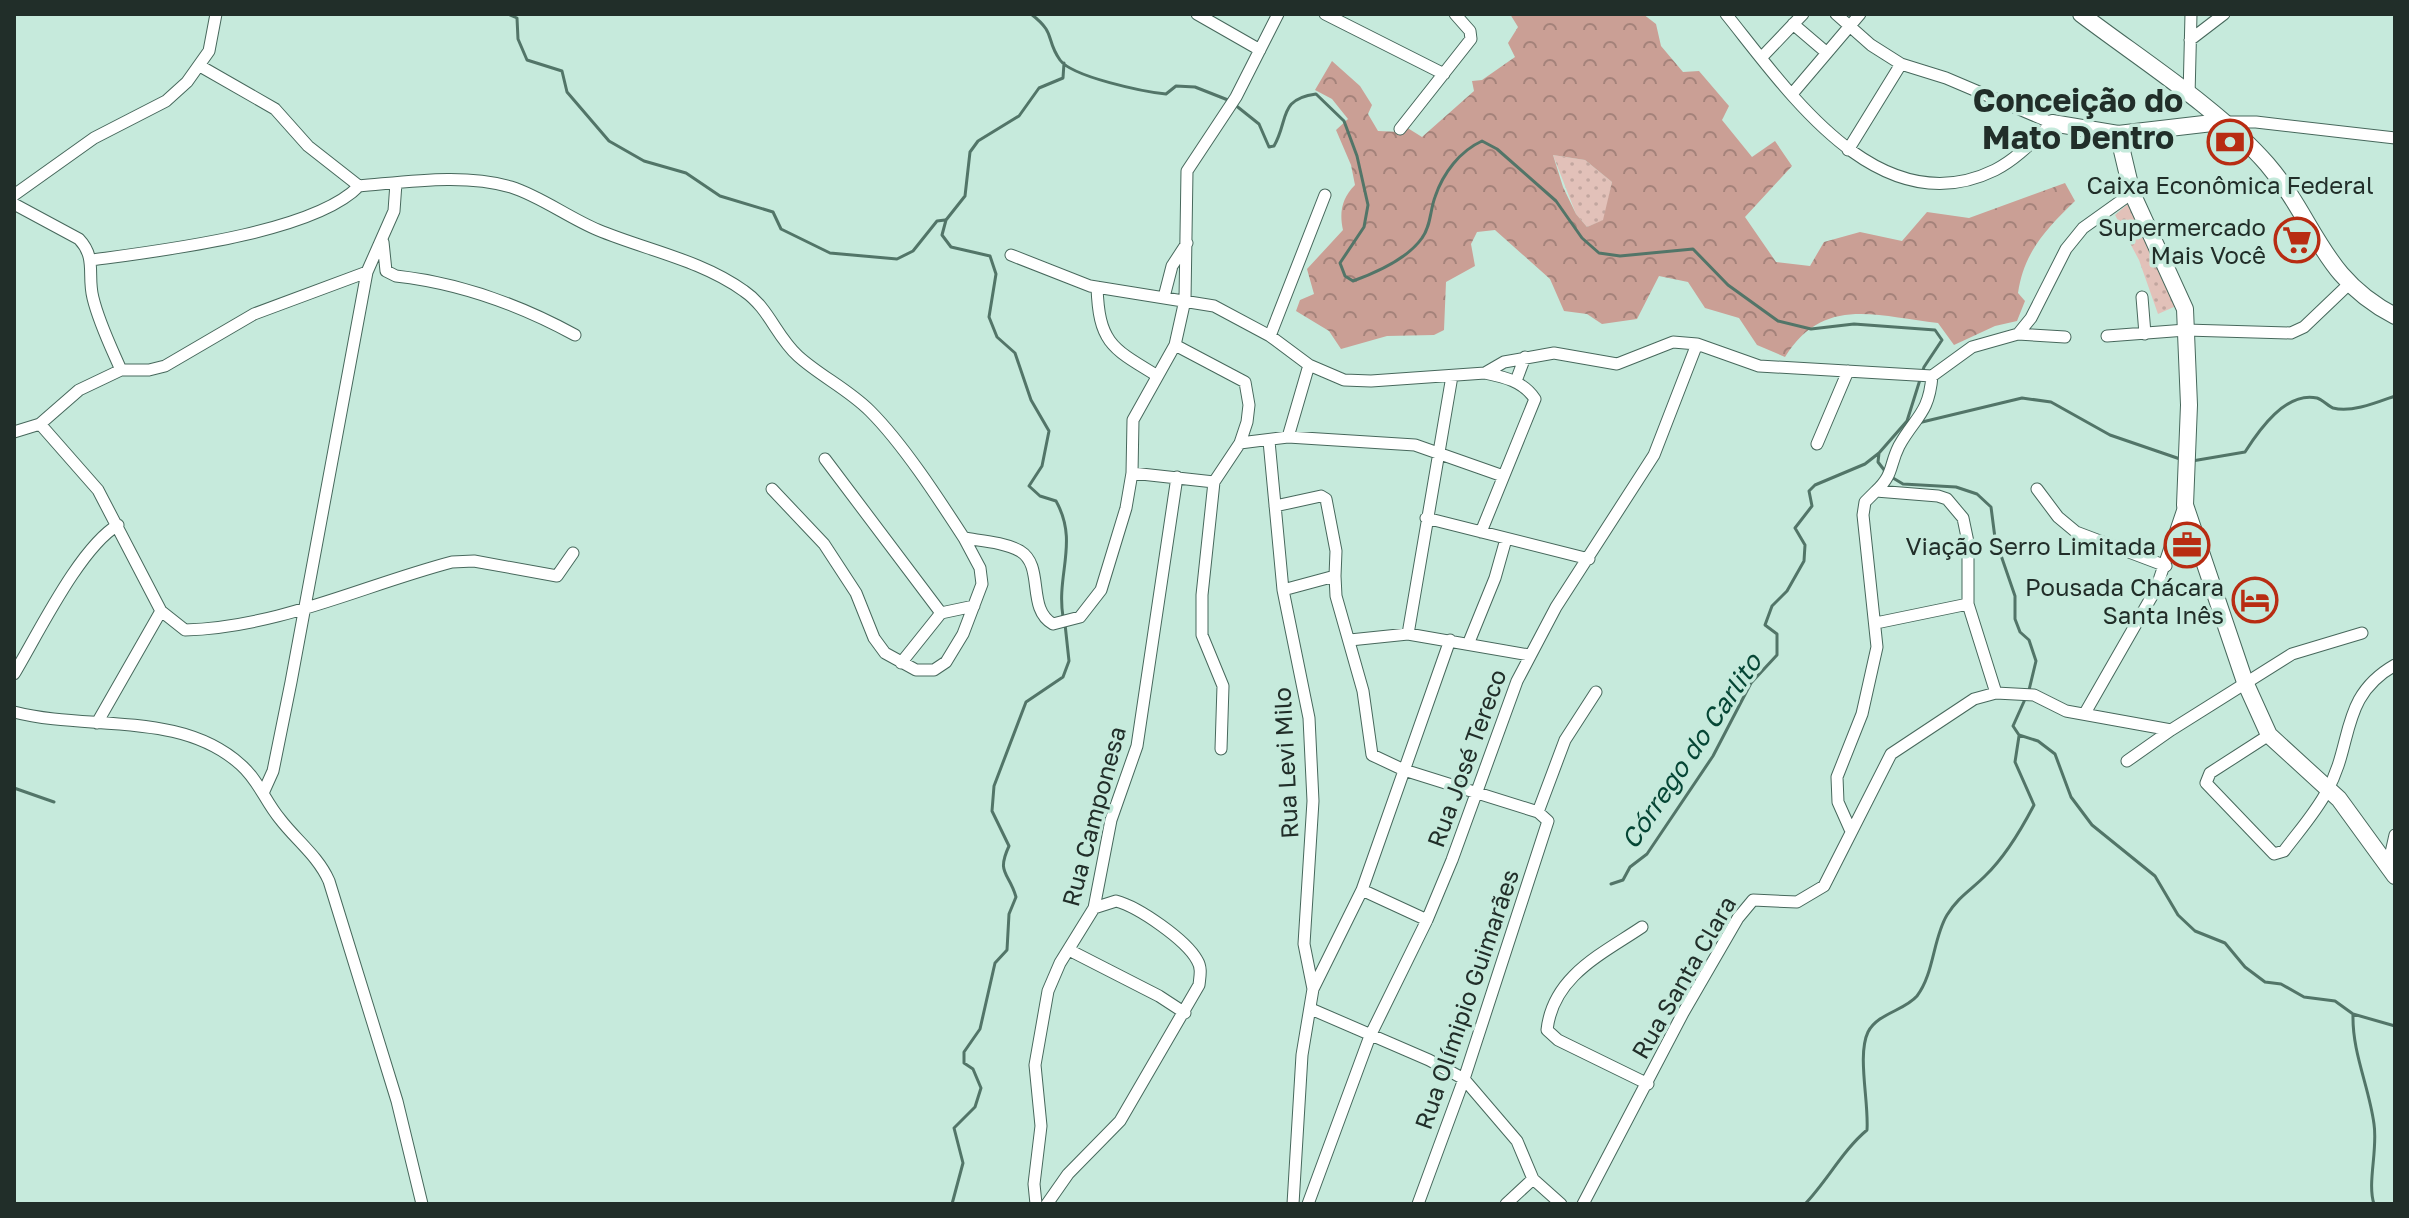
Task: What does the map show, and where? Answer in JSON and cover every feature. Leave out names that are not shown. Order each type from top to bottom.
[{"type":"street","points":[[14,195],[94,138],[166,101],[200,66],[209,51],[216,14]]},
{"type":"street","points":[[1197,14],[1260,50]]},
{"type":"street","points":[[964,538],[1006,546],[1027,557],[1042,615],[1053,624],[1071,622],[1087,611],[1101,590],[1126,508],[1132,473],[1133,420],[1175,345],[1185,300],[1187,171],[1236,97],[1278,14]]},
{"type":"street","points":[[1325,14],[1444,74]]},
{"type":"street","points":[[1400,129],[1472,35],[1455,14]]},
{"type":"street","points":[[1726,14],[1792,94],[1848,150],[1869,166],[1937,184],[1996,170],[2026,148],[2052,123]]},
{"type":"street","points":[[1761,58],[1803,14]]},
{"type":"street","points":[[1836,14],[1901,64],[1946,78],[2052,123],[2118,134],[2190,124],[2256,122],[2395,138]]},
{"type":"street","points":[[1792,94],[1860,14]]},
{"type":"street","points":[[2081,14],[2221,122],[2268,166],[2318,245],[2348,285],[2395,316]]},
{"type":"street","points":[[2190,124],[2191,14]]},
{"type":"street","points":[[2190,40],[2224,14]]},
{"type":"street","points":[[1793,24],[1827,53]]},
{"type":"street","points":[[1848,150],[1901,64]]},
{"type":"street","points":[[200,66],[275,109],[308,146],[359,186],[475,182],[512,188],[572,219],[675,257],[743,290],[762,307],[799,357],[841,385],[872,412],[964,538],[983,575],[974,606],[946,662],[934,670],[916,670],[885,653],[874,638],[856,593],[824,544],[772,489]]},
{"type":"street","points":[[2085,713],[2156,589],[2185,505],[2185,309],[2175,281],[2132,193],[2118,134]]},
{"type":"street","points":[[264,791],[273,771],[306,609],[367,272],[394,211],[396,183]]},
{"type":"street","points":[[92,260],[227,239],[316,212],[348,198],[359,186]]},
{"type":"street","points":[[2018,334],[2035,311],[2066,249],[2083,228],[2132,193]]},
{"type":"street","points":[[1270,336],[1325,195]]},
{"type":"street","points":[[14,204],[79,239],[92,260],[92,294],[121,370]]},
{"type":"street","points":[[383,238],[386,271],[396,276],[475,292],[575,335]]},
{"type":"street","points":[[1164,297],[1172,266],[1187,242]]},
{"type":"street","points":[[1011,255],[1097,287],[1214,306],[1270,336],[1309,365],[1344,380],[1485,373],[1516,381],[1528,389],[1535,399],[1481,532]]},
{"type":"street","points":[[14,432],[40,424],[79,390],[121,370],[149,370],[165,366],[254,314],[367,272]]},
{"type":"street","points":[[2107,336],[2186,330],[2291,333],[2304,327],[2348,285]]},
{"type":"street","points":[[1097,287],[1098,317],[1109,343],[1156,375]]},
{"type":"street","points":[[2142,297],[2145,334]]},
{"type":"street","points":[[1485,373],[1504,362],[1554,353],[1617,364],[1673,342],[1697,344],[1759,366],[1922,376],[1972,347],[2018,334],[2065,337]]},
{"type":"street","name":"Rua José Tereco","points":[[1308,1204],[1370,1036],[1427,920],[1478,794],[1499,725],[1529,655],[1654,455],[1697,344]]},
{"type":"street","points":[[1175,345],[1245,382],[1249,405],[1240,443],[1214,482],[1201,623],[1206,648],[1223,686],[1221,749]]},
{"type":"street","points":[[1516,381],[1525,357]]},
{"type":"street","points":[[1288,437],[1309,365]]},
{"type":"street","points":[[1817,444],[1848,371]]},
{"type":"street","points":[[1408,634],[1452,376]]},
{"type":"street","points":[[1850,829],[1838,802],[1837,777],[1872,681],[1876,623],[1863,515],[1871,495],[1890,477],[1899,446],[1918,422],[1922,376]]},
{"type":"street","points":[[40,424],[98,490],[161,611],[181,629],[237,627],[306,609],[452,562],[474,561],[557,576],[573,553]]},
{"type":"street","points":[[1240,443],[1288,437],[1415,445],[1503,476]]},
{"type":"street","name":"Rua Levi Milo","points":[[1269,441],[1283,590],[1303,678],[1310,731],[1313,801],[1304,944],[1313,989]]},
{"type":"street","points":[[825,459],[941,613]]},
{"type":"street","points":[[1132,473],[1214,482]]},
{"type":"street","name":"Rua Camponesa","points":[[1036,1204],[1034,1184],[1041,1126],[1035,1065],[1048,991],[1094,908],[1111,820],[1137,746],[1177,477]]},
{"type":"street","points":[[2037,489],[2058,517],[2076,532],[2166,566]]},
{"type":"street","points":[[1871,495],[1938,496],[1947,499],[1963,518],[1968,542],[1968,604],[1996,693]]},
{"type":"street","points":[[1275,506],[1321,496],[1326,499],[1336,551],[1336,596],[1363,691],[1369,749],[1377,759],[1538,812],[1565,740],[1596,692]]},
{"type":"street","points":[[2185,505],[2245,682],[2269,735],[2329,789],[2392,871]]},
{"type":"street","points":[[1426,518],[1589,559]]},
{"type":"street","points":[[14,674],[79,567],[100,538],[118,525]]},
{"type":"street","points":[[1469,642],[1495,578],[1506,539]]},
{"type":"street","points":[[1283,590],[1335,576]]},
{"type":"street","points":[[1876,623],[1968,604]]},
{"type":"street","points":[[901,663],[941,613],[974,606]]},
{"type":"street","points":[[97,723],[161,611]]},
{"type":"street","points":[[2127,761],[2245,682],[2310,646],[2362,633]]},
{"type":"street","points":[[1350,640],[1408,634],[1469,642],[1529,655]]},
{"type":"street","points":[[1293,1204],[1302,1055],[1313,989],[1362,890],[1450,640]]},
{"type":"street","points":[[2269,735],[2210,773],[2206,783],[2270,852],[2284,851],[2329,789],[2355,704],[2368,686],[2395,665]]},
{"type":"street","name":"Rua Santa Clara","points":[[1583,1204],[1683,1013],[1748,903],[1758,898],[1797,902],[1811,897],[1829,878],[1850,829],[1891,754],[1950,712],[1974,699],[1996,693],[2034,695],[2066,711],[2171,730]]},
{"type":"street","points":[[14,712],[55,721],[140,726],[197,738],[221,749],[240,763],[264,791],[278,817],[322,866],[329,881],[397,1101],[422,1204]]},
{"type":"street","name":"Rua Olímipio Guimarães","points":[[1418,1204],[1464,1079],[1549,827],[1545,816],[1538,812]]},
{"type":"street","points":[[2392,871],[2395,835]]},
{"type":"street","points":[[1362,890],[1427,920]]},
{"type":"street","points":[[1047,1204],[1068,1174],[1120,1121],[1199,985],[1201,972],[1194,956],[1129,905],[1116,901],[1094,908]]},
{"type":"street","name":"Rua Santa Clara","points":[[1642,927],[1599,953],[1574,973],[1557,999],[1547,1030],[1558,1040],[1648,1084]]},
{"type":"street","points":[[1069,950],[1159,996],[1185,1013]]},
{"type":"street","points":[[1311,1009],[1429,1060],[1464,1079],[1517,1141],[1533,1179],[1561,1204]]},
{"type":"street","points":[[1506,1204],[1533,1179]]},
{"type":"shaded area","points":[[1553,155],[1585,160],[1612,182],[1604,220],[1587,227],[1576,214]]},
{"type":"shaded area","points":[[2130,202],[2176,306],[2158,314],[2139,260],[2115,215]]},
{"type":"green space","points":[[1510,14],[1643,14],[1656,24],[1661,46],[1683,72],[1699,71],[1729,106],[1722,120],[1752,157],[1775,141],[1792,166],[1745,217],[1776,262],[1810,266],[1824,242],[1860,232],[1902,241],[1927,212],[1969,218],[2065,183],[2075,201],[2038,242],[2025,265],[2018,293],[2025,301],[2017,321],[1995,326],[1954,345],[1938,323],[1853,314],[1834,317],[1816,325],[1800,337],[1785,357],[1757,345],[1739,318],[1705,308],[1688,282],[1659,276],[1637,319],[1602,324],[1587,314],[1564,311],[1550,279],[1495,230],[1477,232],[1471,244],[1475,266],[1446,282],[1444,330],[1434,335],[1387,336],[1341,349],[1329,331],[1296,311],[1300,300],[1314,294],[1307,269],[1343,230],[1343,206],[1355,185],[1351,165],[1336,130],[1348,119],[1332,99],[1315,90],[1332,61],[1360,86],[1372,105],[1368,114],[1378,131],[1401,132],[1406,127],[1422,137],[1474,91],[1472,81],[1482,80],[1515,57],[1508,43],[1518,27]],"holes":[[[1553,155],[1585,160],[1612,182],[1603,220],[1587,227],[1576,214],[1563,187]]]},
{"type":"waterway","points":[[508,14],[517,18],[518,39],[527,60],[562,71],[567,92],[609,141],[644,161],[686,173],[720,196],[773,212],[781,229],[830,253],[897,259],[913,251],[937,221],[945,220]]},
{"type":"waterway","points":[[966,14],[979,14]]},
{"type":"waterway","points":[[1031,14],[1048,32],[1060,60],[1079,72],[1126,87],[1166,94],[1176,86],[1195,87],[1228,100]]},
{"type":"waterway","points":[[1063,617],[1066,544],[1063,516],[1056,501],[1040,496],[1029,486],[1042,466],[1049,431],[1031,400],[1015,353],[997,337],[989,317],[996,274],[990,256],[951,247],[942,235],[946,220],[965,196],[970,152],[978,141],[1019,116],[1039,88],[1063,78],[1064,63]]},
{"type":"waterway","points":[[1234,104],[1259,124],[1269,147],[1274,146],[1279,137],[1290,106],[1304,97],[1316,94],[1344,121],[1357,156],[1368,205],[1364,227],[1340,263],[1345,276],[1353,281],[1390,264],[1416,245],[1427,228],[1435,197],[1448,171],[1466,151],[1482,141],[1497,149],[1556,201],[1582,238],[1599,253],[1620,256],[1693,249],[1728,285],[1778,321],[1811,329],[1854,324],[1935,330],[1942,340],[1924,367],[1907,421],[1879,453],[1878,462],[1888,475],[1903,484],[1956,487],[1977,494],[1991,507],[1995,538],[2015,596],[2015,619],[2020,632],[2029,640],[2036,661],[2029,690]]},
{"type":"waterway","points":[[2192,461],[2245,452],[2275,414],[2295,400],[2317,398],[2333,408],[2348,409],[2395,396]]},
{"type":"waterway","points":[[1918,423],[2022,398],[2051,402],[2110,435],[2180,459]]},
{"type":"waterway","name":"Córrego do Carlito","points":[[1611,884],[1623,880],[1630,867],[1647,854],[1713,756],[1751,683],[1777,655],[1777,634],[1765,625],[1772,606],[1787,591],[1804,561],[1805,545],[1795,528],[1812,506],[1809,491],[1815,485],[1865,464],[1879,453]]},
{"type":"waterway","points":[[952,1204],[963,1163],[954,1128],[975,1107],[981,1088],[973,1069],[964,1063],[964,1052],[980,1029],[995,963],[1007,950],[1009,914],[1016,897],[1004,868],[1009,846],[992,811],[994,786],[1026,702],[1063,677],[1069,661],[1065,624]]},
{"type":"waterway","points":[[2026,697],[2013,726],[2019,735],[2038,741],[2055,754],[2071,797],[2092,825],[2155,876],[2178,915],[2195,931],[2225,943],[2245,967],[2265,982],[2281,984],[2304,997],[2335,1001],[2353,1014],[2395,1026]]},
{"type":"waterway","points":[[1805,1204],[1867,1130],[1863,1053],[1868,1032],[1878,1020],[1917,996],[1927,977],[1947,915],[1960,898],[2000,860],[2034,805],[2015,762],[2019,736]]},
{"type":"waterway","points":[[14,788],[54,802]]},
{"type":"waterway","points":[[2353,1014],[2355,1042],[2374,1124],[2374,1204]]},
{"type":"place","name":"Caixa Econômica Federal","points":[[2230,142]]},
{"type":"place","name":"Supermercado Mais Você","points":[[2297,240]]},
{"type":"place","name":"Viação Serro Limitada","points":[[2187,545]]},
{"type":"place","name":"Pousada Chácara Santa Inês","points":[[2255,600]]},
{"type":"district","name":"Conceição do Mato Dentro","points":[[2078,118]]}]
